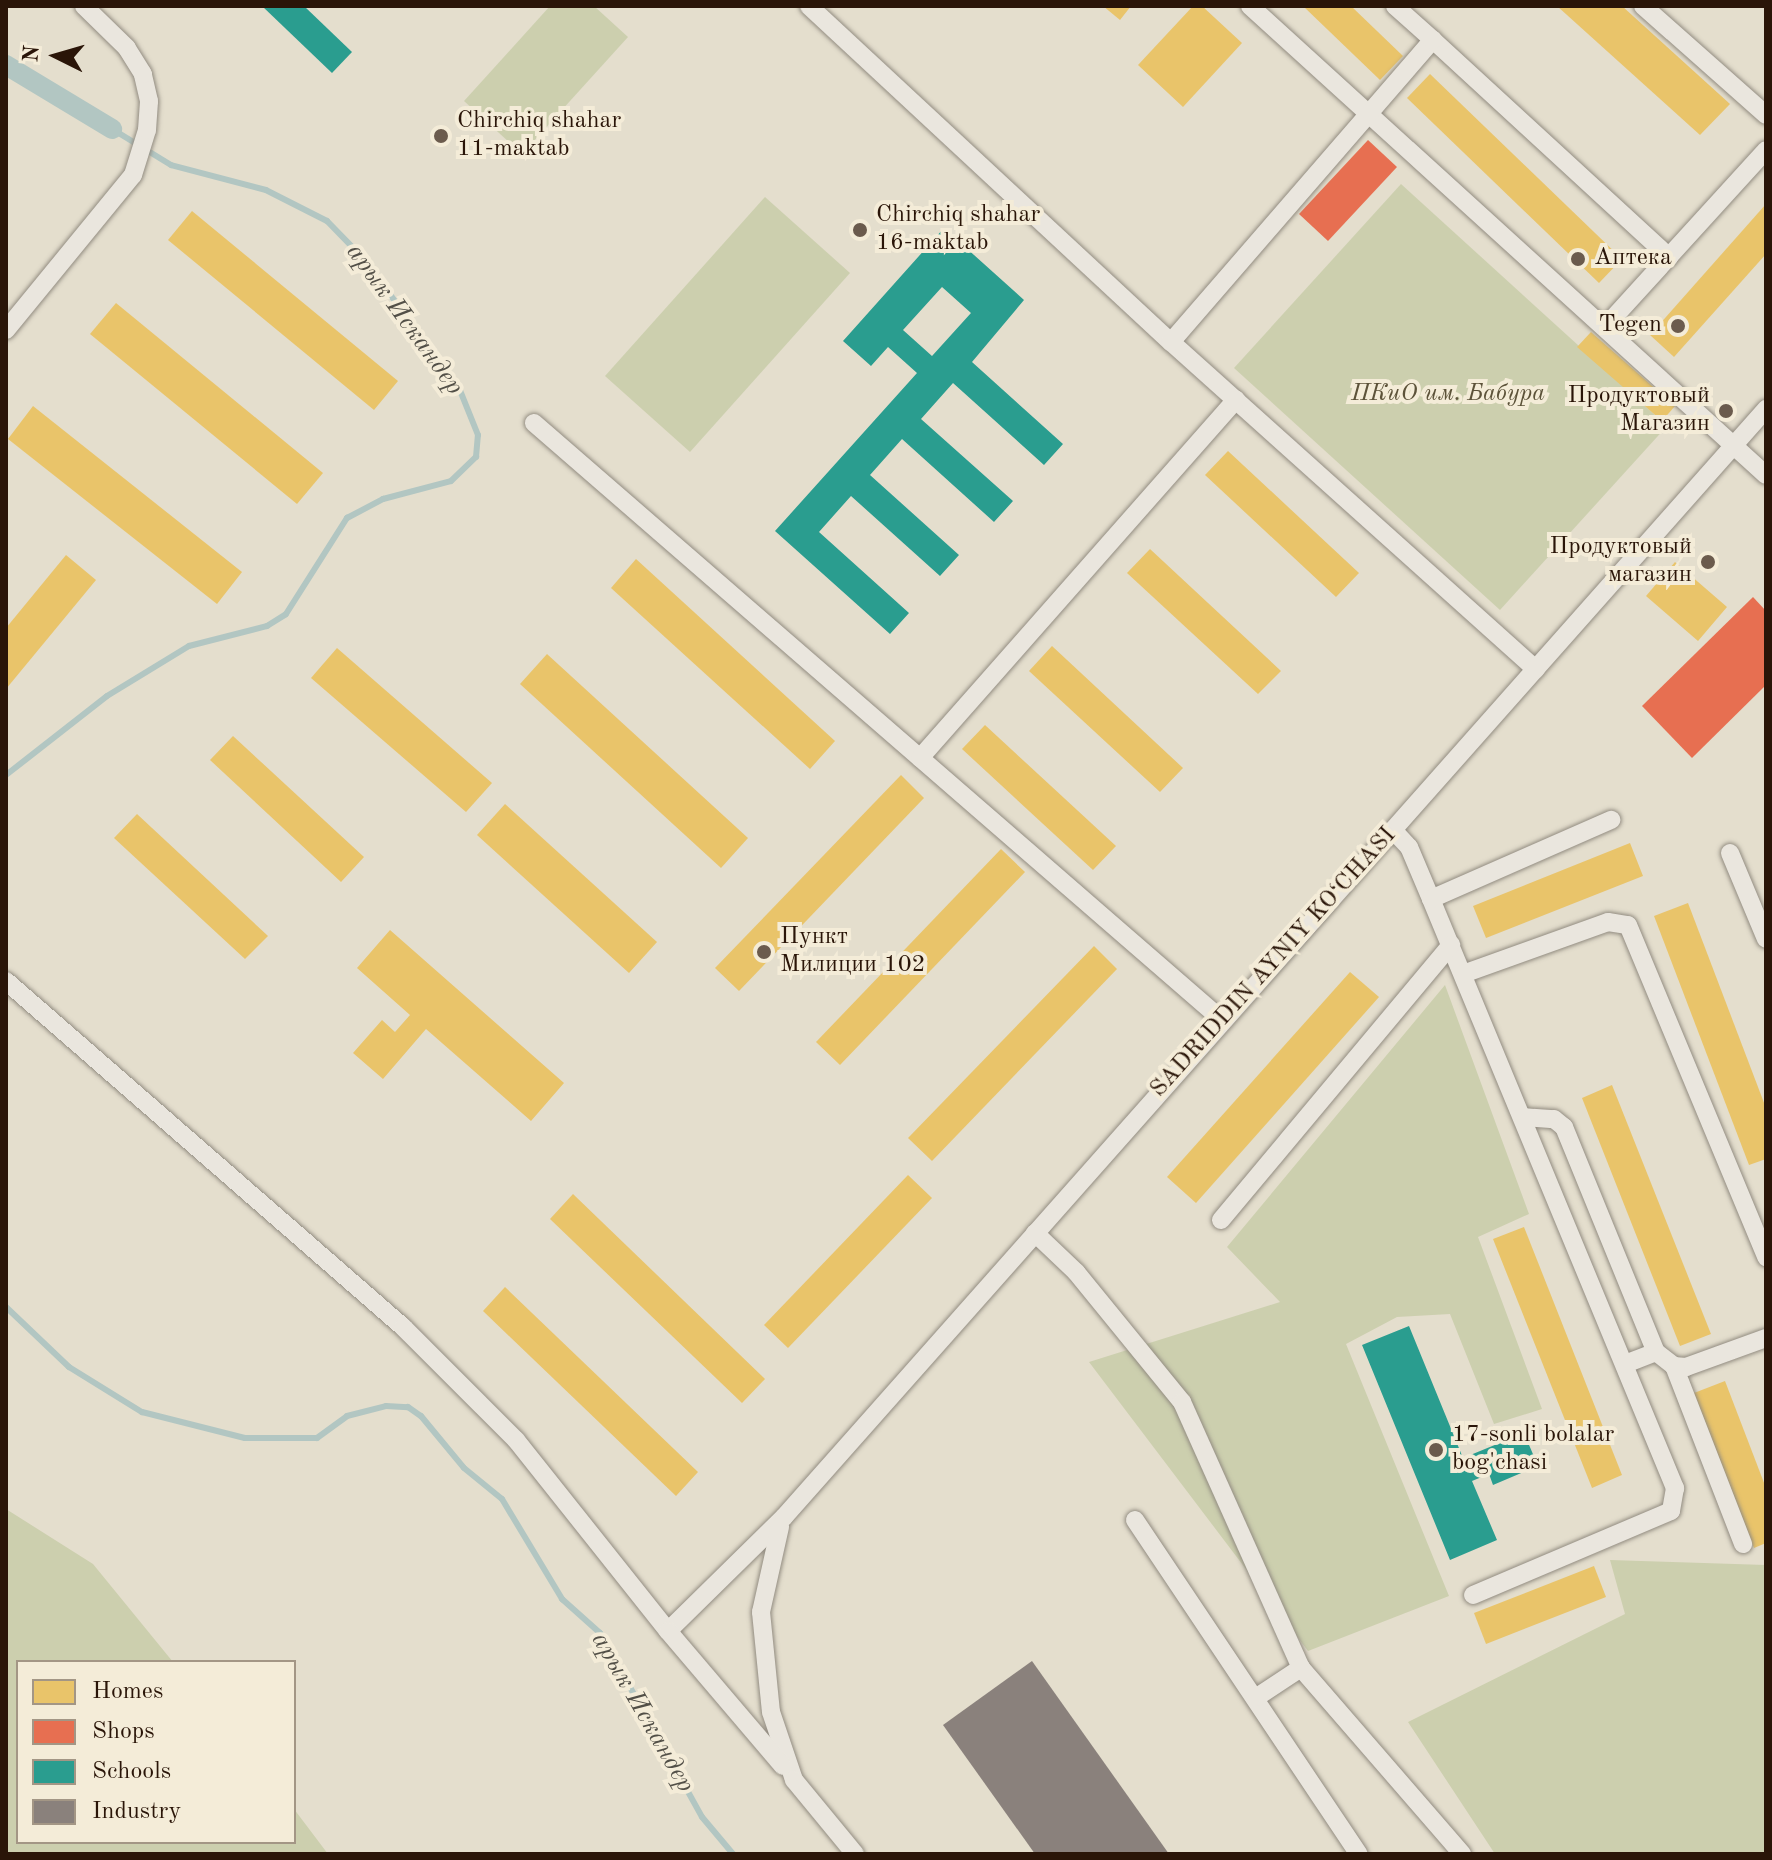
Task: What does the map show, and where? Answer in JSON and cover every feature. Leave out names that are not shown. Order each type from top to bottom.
[{"type":"street","points":[[6,330],[133,175],[147,130],[149,101],[143,74],[127,48],[84,6]]},
{"type":"street","points":[[809,6],[1171,342],[1536,669]]},
{"type":"street","points":[[1250,6],[1766,475]]},
{"type":"street","points":[[1395,6],[1669,257]]},
{"type":"street","points":[[1643,6],[1766,115]]},
{"type":"street","points":[[1171,342],[1433,40]]},
{"type":"street","points":[[1605,327],[1766,150]]},
{"type":"street","points":[[920,758],[1236,400]]},
{"type":"street","name":"SADRIDDIN AYNIY KO‘CHASI","points":[[668,1631],[784,1517],[1766,409]]},
{"type":"street","points":[[534,423],[1222,1020]]},
{"type":"street","points":[[1431,899],[1611,820]]},
{"type":"street","points":[[1393,830],[1409,847],[1675,1488],[1671,1511],[1473,1595]]},
{"type":"street","points":[[1730,853],[1766,939]]},
{"type":"street","points":[[1463,974],[1608,922],[1628,925],[1766,1257]]},
{"type":"street","points":[[1221,1220],[1451,945]]},
{"type":"street","points":[[6,981],[403,1327],[516,1440],[668,1631],[855,1854]]},
{"type":"street","points":[[1522,1117],[1554,1119],[1564,1127],[1656,1352],[1674,1366],[1743,1544]]},
{"type":"street","points":[[1035,1233],[1076,1272],[1182,1402],[1301,1668],[1462,1854]]},
{"type":"street","points":[[1674,1366],[1699,1364],[1766,1338]]},
{"type":"street","points":[[1625,1364],[1656,1352]]},
{"type":"street","points":[[784,1517],[766,1578],[762,1645],[771,1712],[794,1780]]},
{"type":"street","points":[[1135,1520],[1257,1697],[1359,1854]]},
{"type":"street","points":[[1257,1697],[1301,1668]]},
{"type":"green space","points":[[550,6],[594,6],[628,37],[522,154],[464,101]]},
{"type":"green space","name":"ПКиО им. Бабура","points":[[1401,184],[1667,426],[1500,610],[1234,368]]},
{"type":"green space","points":[[765,197],[850,273],[690,452],[605,376]]},
{"type":"green space","points":[[1445,985],[1529,1214],[1478,1237],[1542,1409],[1494,1424],[1450,1314],[1397,1317],[1346,1344],[1449,1596],[1308,1651],[1089,1362],[1280,1302],[1227,1247]]},
{"type":"green space","points":[[6,1509],[93,1564],[171,1660],[16,1660],[16,1844],[296,1844],[296,1812],[328,1854],[6,1854]]},
{"type":"green space","points":[[1610,1560],[1766,1565],[1766,1854],[1495,1854],[1408,1722],[1625,1614]]},
{"type":"building: Homes","points":[[1103,6],[1131,6],[1120,20]]},
{"type":"building: Homes","points":[[1193,6],[1202,6],[1242,43],[1183,107],[1138,65]]},
{"type":"building: Homes","points":[[1303,6],[1351,6],[1403,56],[1380,80]]},
{"type":"building: Homes","points":[[1557,6],[1622,6],[1730,104],[1700,135]]},
{"type":"building: Homes","points":[[1430,74],[1622,259],[1599,283],[1407,98]]},
{"type":"building: Homes","points":[[1766,204],[1766,254],[1674,357],[1650,335]]},
{"type":"building: Homes","points":[[192,211],[398,381],[374,410],[168,240]]},
{"type":"building: Homes","points":[[116,303],[323,473],[297,504],[90,334]]},
{"type":"building: Homes","points":[[1591,332],[1675,406],[1662,421],[1577,347]]},
{"type":"building: Homes","points":[[33,406],[242,572],[217,604],[8,439]]},
{"type":"building: Homes","points":[[1228,451],[1359,573],[1336,597],[1205,475]]},
{"type":"building: Homes","points":[[1150,549],[1281,671],[1258,694],[1127,573]]},
{"type":"building: Homes","points":[[66,555],[96,580],[6,689],[6,628]]},
{"type":"building: Homes","points":[[636,559],[835,741],[810,769],[611,588]]},
{"type":"building: Homes","points":[[1675,562],[1727,607],[1698,641],[1646,596]]},
{"type":"building: Homes","points":[[1052,646],[1183,768],[1160,792],[1029,671]]},
{"type":"building: Homes","points":[[337,648],[492,783],[466,812],[311,678]]},
{"type":"building: Homes","points":[[547,654],[748,838],[721,868],[520,684]]},
{"type":"building: Homes","points":[[985,725],[1116,846],[1093,870],[962,749]]},
{"type":"building: Homes","points":[[233,736],[364,857],[341,882],[210,760]]},
{"type":"building: Homes","points":[[901,775],[924,798],[739,991],[715,968]]},
{"type":"building: Homes","points":[[505,804],[657,942],[629,973],[477,835]]},
{"type":"building: Homes","points":[[137,814],[268,936],[245,959],[114,838]]},
{"type":"building: Homes","points":[[1630,843],[1643,876],[1486,938],[1473,906]]},
{"type":"building: Homes","points":[[1001,849],[1025,872],[840,1065],[816,1042]]},
{"type":"building: Homes","points":[[1688,903],[1766,1108],[1766,1159],[1749,1165],[1654,916]]},
{"type":"building: Homes","points":[[390,930],[564,1083],[531,1121],[426,1029],[383,1079],[353,1053],[382,1020],[395,1032],[410,1015],[357,968]]},
{"type":"building: Homes","points":[[1094,946],[1117,969],[932,1161],[908,1138]]},
{"type":"building: Homes","points":[[1350,972],[1379,997],[1196,1203],[1167,1177]]},
{"type":"building: Homes","points":[[1612,1085],[1711,1334],[1680,1346],[1582,1098]]},
{"type":"building: Homes","points":[[908,1175],[932,1198],[788,1348],[764,1325]]},
{"type":"building: Homes","points":[[573,1194],[765,1379],[742,1403],[550,1219]]},
{"type":"building: Homes","points":[[1524,1227],[1622,1475],[1592,1488],[1493,1239]]},
{"type":"building: Homes","points":[[505,1287],[698,1472],[676,1496],[483,1311]]},
{"type":"building: Homes","points":[[1725,1381],[1766,1488],[1766,1543],[1754,1548],[1694,1393]]},
{"type":"building: Homes","points":[[1594,1566],[1606,1597],[1486,1644],[1474,1613]]},
{"type":"building: Shops","points":[[1368,140],[1397,167],[1328,241],[1299,214]]},
{"type":"building: Shops","points":[[1753,597],[1766,611],[1766,685],[1692,758],[1642,706]]},
{"type":"building: Schools","points":[[262,6],[304,6],[352,52],[332,73]]},
{"type":"building: Schools","points":[[944,228],[1024,300],[972,362],[1063,444],[1044,465],[953,383],[921,419],[1013,501],[994,522],[902,439],[870,475],[959,555],[940,576],[851,496],[819,532],[909,613],[890,634],[775,531],[917,373],[888,347],[871,366],[843,341]],"holes":[[[942,287],[971,313],[932,356],[903,330]]]},
{"type":"building: Schools","points":[[1409,1326],[1463,1458],[1524,1433],[1538,1466],[1493,1485],[1489,1474],[1472,1481],[1497,1540],[1450,1560],[1362,1345]]},
{"type":"building: Industry","points":[[1032,1661],[1169,1854],[1035,1854],[943,1725]]},
{"type":"waterway","points":[[6,65],[112,129]]},
{"type":"waterway","name":"арык Искандер","points":[[6,775],[107,696],[189,646],[267,626],[286,614],[347,518],[383,499],[451,481],[476,457],[478,435],[459,388],[364,259],[327,221],[266,190],[171,165],[112,129]]},
{"type":"waterway","name":"арык Искандер","points":[[6,1307],[69,1367],[142,1412],[245,1438],[317,1438],[347,1416],[386,1406],[408,1407],[421,1416],[464,1468],[502,1499],[562,1599],[600,1633],[702,1817],[733,1854]]},
{"type":"place","name":"Chirchiq shahar 11-maktab","points":[[441,136]]},
{"type":"place","name":"Chirchiq shahar 16-maktab","points":[[860,230]]},
{"type":"place","name":"Аптека","points":[[1578,259]]},
{"type":"place","name":"Tegen","points":[[1678,326]]},
{"type":"place","name":"Продуктовый Магазин","points":[[1726,411]]},
{"type":"place","name":"Продуктовый магазин","points":[[1708,562]]},
{"type":"place","name":"Пункт Милиции 102","points":[[764,952]]},
{"type":"place","name":"17-sonli bolalar bog'chasi","points":[[1436,1450]]}]
